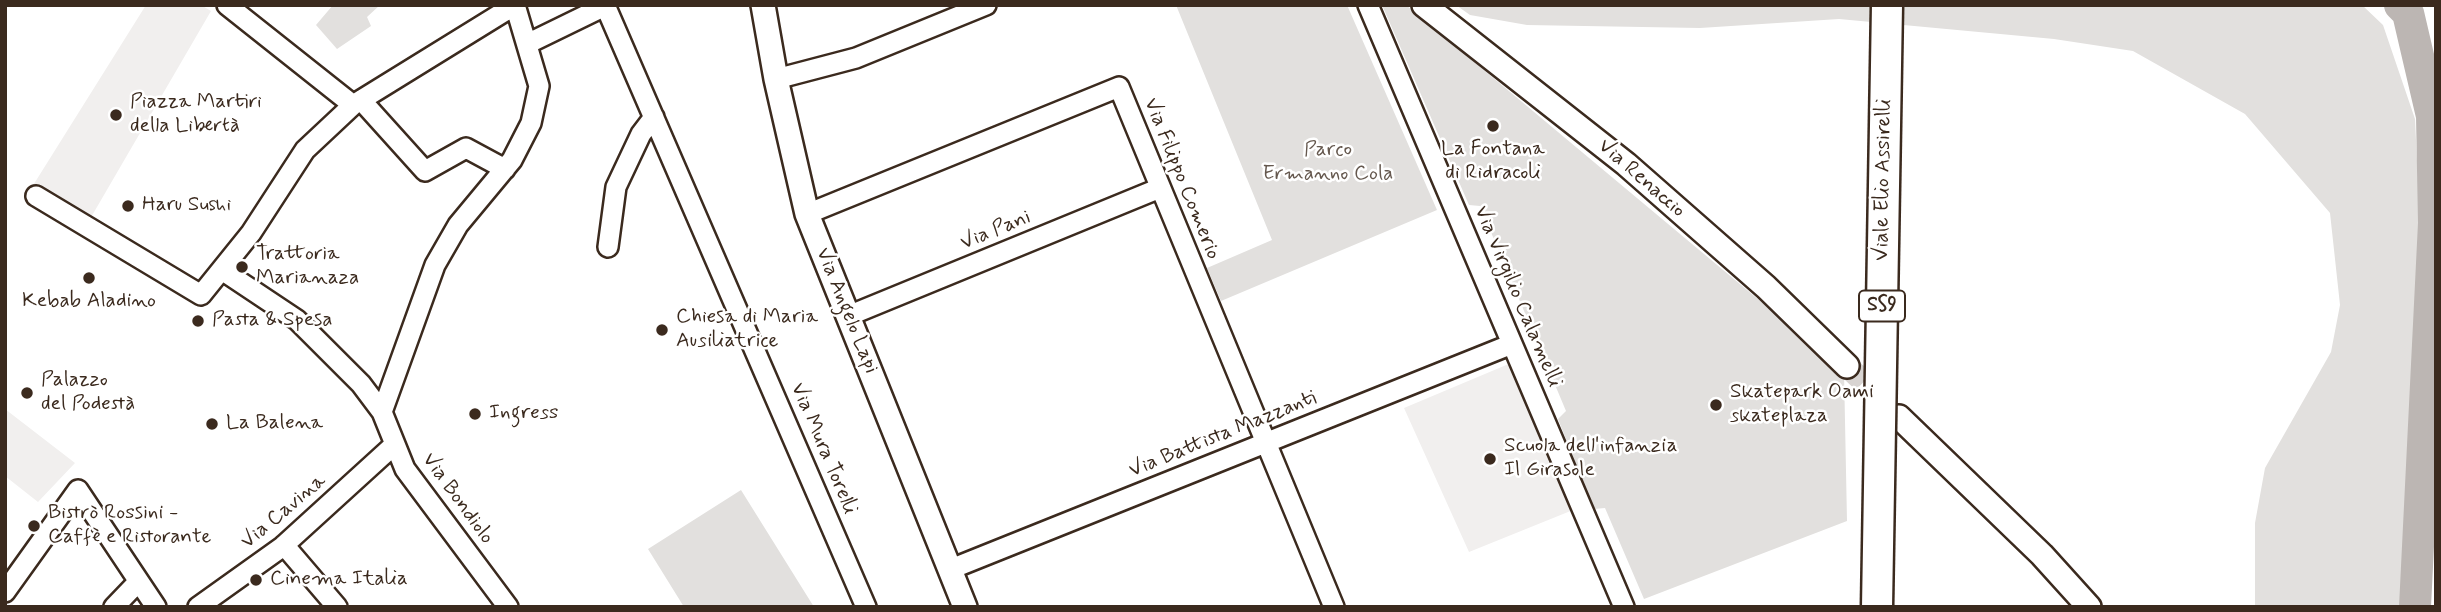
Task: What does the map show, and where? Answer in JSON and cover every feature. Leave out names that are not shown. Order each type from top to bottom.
[{"type":"main road","name":"Viale Elio Assirelli","points":[[1860,607],[1869,5]]},
{"type":"main road","name":"Viale Elio Assirelli","points":[[1877,607],[1887,5]]},
{"type":"street","points":[[227,5],[357,103],[425,172],[466,148],[505,169]]},
{"type":"street","points":[[36,196],[201,295],[251,233],[305,150],[357,103],[515,5],[539,86],[531,123],[505,169],[458,225],[435,265],[382,412]]},
{"type":"street","name":"Via Angelo Lapi","points":[[763,5],[776,79],[807,215],[965,607]]},
{"type":"street","points":[[776,79],[856,58],[986,5]]},
{"type":"street","name":"Via Virgilio Calamelli","points":[[1368,5],[1624,607]]},
{"type":"street","name":"Via Renaccio","points":[[1424,5],[1626,164],[1766,287],[1847,366]]},
{"type":"street","points":[[527,44],[605,6]]},
{"type":"street","name":"Via Mura Torelli","points":[[605,6],[866,607]]},
{"type":"street","name":"Via Filippo Comerio","points":[[807,215],[1119,87],[1334,607]]},
{"type":"street","points":[[608,247],[616,187],[641,134],[654,117]]},
{"type":"street","name":"Via Pani","points":[[848,316],[1160,188]]},
{"type":"street","name":"Via Bondiolo","points":[[222,270],[297,320],[361,384],[382,412],[405,469],[508,607]]},
{"type":"street","name":"Via Battista Mazzanti","points":[[951,569],[1512,344]]},
{"type":"street","points":[[1899,417],[2042,555],[2089,607]]},
{"type":"street","name":"Via Cavina","points":[[198,607],[284,545],[394,445]]},
{"type":"street","points":[[5,592],[78,490],[156,607]]},
{"type":"street","points":[[284,545],[337,607]]},
{"type":"street","points":[[114,607],[138,582]]},
{"type":"shaded area","name":"Piazza Martiri della Libertà","points":[[146,5],[201,5],[211,11],[90,219],[32,187]]},
{"type":"shaded area","name":"Scuola dell'infanzia Il Girasole","points":[[1511,363],[1573,510],[1469,552],[1404,408]]},
{"type":"shaded area","points":[[5,409],[75,463],[38,502],[5,476]]},
{"type":"green space","points":[[333,5],[380,5],[367,17],[371,26],[337,49],[316,25]]},
{"type":"green space","name":"Parco Ermanno Cola","points":[[1176,5],[1347,5],[1437,210],[1221,301],[1207,268],[1272,240]]},
{"type":"green space","points":[[1382,5],[1406,5],[1844,371],[1847,521],[1644,599],[1605,508],[1594,509],[1558,419],[1566,411],[1480,206],[1469,205]]},
{"type":"green space","points":[[1456,5],[2362,5],[2383,25],[2415,119],[2420,224],[2401,607],[2255,607],[2255,523],[2265,468],[2331,352],[2340,305],[2330,213],[2245,114],[2133,51],[2054,39],[1839,19],[1700,28],[1527,25],[1470,15]]},
{"type":"green space","points":[[741,490],[814,607],[684,607],[648,549]]},
{"type":"waterway","points":[[2400,5],[2408,13],[2432,116],[2434,223],[2415,607]]},
{"type":"tunnel","points":[[1847,366],[1888,405]]},
{"type":"place","name":"Piazza Martiri della Libertà","points":[[116,115]]},
{"type":"place","name":"La Fontana di Ridracoli","points":[[1493,126]]},
{"type":"place","name":"Haru Sushi","points":[[128,206]]},
{"type":"place","name":"Trattoria Marianaza","points":[[242,267]]},
{"type":"place","name":"Kebab Aladino","points":[[89,278]]},
{"type":"place","name":"Pasta & Spesa","points":[[198,321]]},
{"type":"place","name":"Chiesa di Maria Ausiliatrice","points":[[662,330]]},
{"type":"place","name":"Palazzo del Podestà","points":[[27,393]]},
{"type":"place","name":"Skatepark Oami skateplaza","points":[[1716,405]]},
{"type":"place","name":"Ingress","points":[[475,414]]},
{"type":"place","name":"La Balena","points":[[212,424]]},
{"type":"place","name":"Scuola dell'infanzia Il Girasole","points":[[1490,459]]},
{"type":"place","name":"Bistrò Rossini - Caffè e Ristorante","points":[[34,526]]},
{"type":"place","name":"Cinema Italia","points":[[256,580]]}]
